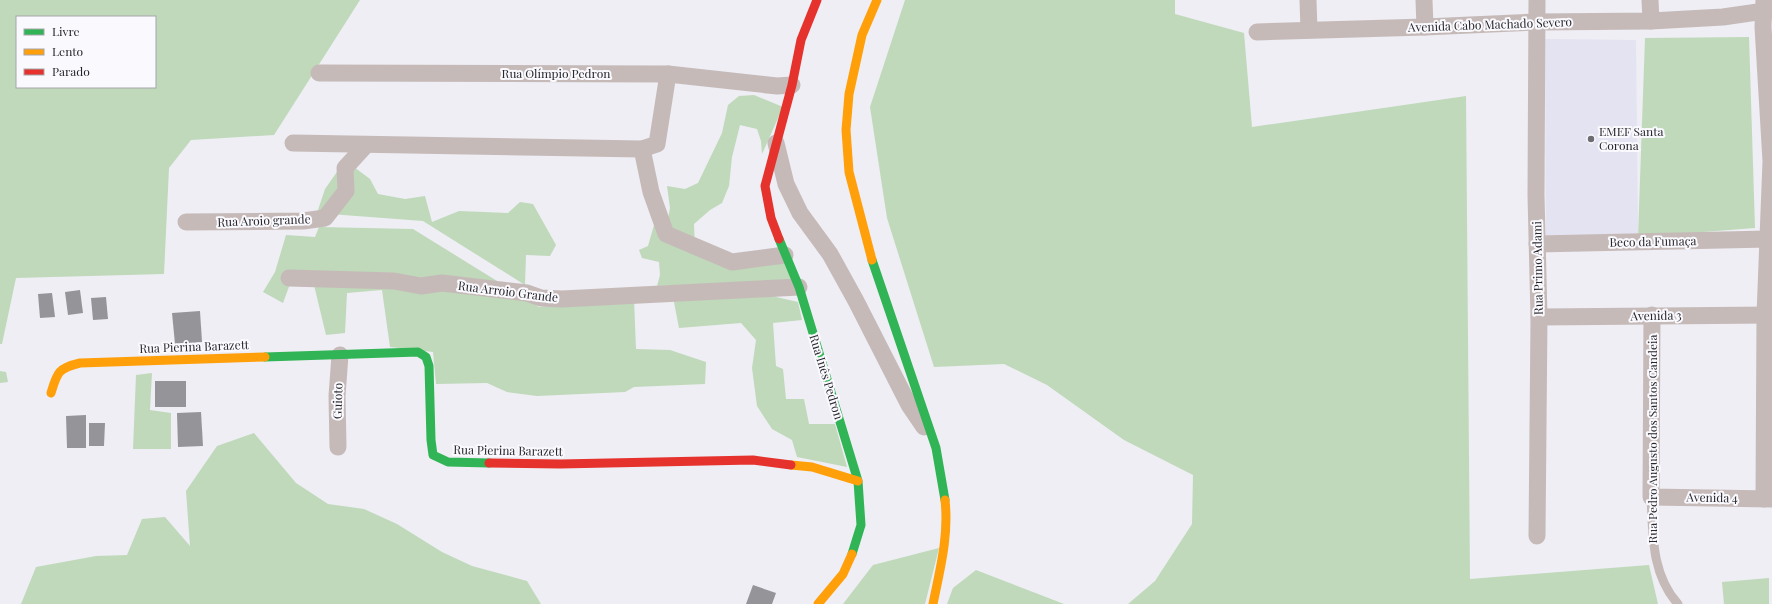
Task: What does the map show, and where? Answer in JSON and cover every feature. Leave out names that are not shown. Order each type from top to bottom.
[{"type":"street","name":"Rua Inês Pedron","points":[[817,0],[801,40],[792,85],[765,186],[771,218],[799,287],[858,481],[861,525],[854,550],[843,574],[818,604]]},
{"type":"street","points":[[877,0],[862,35],[849,94],[846,130],[850,172],[868,251],[933,439],[943,484],[947,521],[945,546],[934,604]]},
{"type":"street","points":[[1308,0],[1309,30]]},
{"type":"street","points":[[1424,0],[1425,27]]},
{"type":"street","name":"Rua Primo Adami","points":[[1537,0],[1537,244],[1539,318],[1537,536]]},
{"type":"street","points":[[1650,0],[1651,21]]},
{"type":"street","points":[[1767,15],[1771,161],[1768,315],[1768,499]]},
{"type":"street","name":"Avenida Cabo Machado Severo","points":[[1257,32],[1537,22],[1651,21],[1767,15]]},
{"type":"street","name":"Rua Olímpio Pedron","points":[[319,73],[668,74],[777,86],[792,85]]},
{"type":"street","points":[[293,143],[642,149],[657,144],[668,74]]},
{"type":"street","name":"Rua Inês Pedron","points":[[776,143],[786,184],[800,213],[830,254],[856,301],[909,405],[933,439]]},
{"type":"street","name":"Rua Aroio grande","points":[[186,222],[303,221],[325,218],[346,191],[345,168],[366,145]]},
{"type":"street","points":[[642,149],[651,192],[666,234],[732,262],[785,255]]},
{"type":"street","name":"Beco da Fumaça","points":[[1537,244],[1769,239]]},
{"type":"street","name":"Rua Arroio Grande","points":[[289,278],[394,281],[421,286],[442,283],[528,293],[542,298],[555,299],[799,287]]},
{"type":"street","name":"Avenida 3","points":[[1539,318],[1652,315],[1768,315]]},
{"type":"street","name":"Rua Pedro Augusto dos Santos Candeia","points":[[1651,496],[1652,315]]},
{"type":"street","name":"Rua Pierina Barazett","points":[[51,392],[57,374],[64,366],[80,363],[187,358],[418,352],[426,357],[429,366],[431,440],[433,455],[448,462],[560,464],[752,460],[812,467],[858,481]]},
{"type":"street","name":"Guioto","points":[[338,447],[337,396],[340,355]]},
{"type":"street","name":"Avenida 4","points":[[1651,496],[1768,499]]},
{"type":"lane","name":"Rua Pedro Augusto dos Santos Candeia","points":[[1651,496],[1654,550],[1662,579],[1678,604]]},
{"type":"shaded area","name":"EMEF Santa Corona","points":[[1545,39],[1636,40],[1638,237],[1546,239]]},
{"type":"green space","points":[[0,0],[360,0],[274,135],[191,140],[169,168],[164,274],[16,278],[2,344],[0,344]]},
{"type":"green space","points":[[905,0],[1175,0],[1175,14],[1244,33],[1252,127],[1466,96],[1470,579],[1649,565],[1658,604],[1128,604],[1155,581],[1192,524],[1193,475],[1124,440],[1047,385],[1004,364],[934,367],[887,218],[870,107]]},
{"type":"green space","points":[[1749,37],[1755,228],[1638,237],[1645,38]]},
{"type":"green space","points":[[754,95],[783,107],[762,154],[761,141],[757,129],[740,125],[732,157],[729,186],[722,203],[710,210],[694,224],[695,250],[784,261],[793,281],[657,286],[660,275],[659,262],[642,258],[639,250],[648,246],[654,225],[666,229],[670,208],[667,186],[685,189],[698,183],[722,133],[728,105],[739,96]]},
{"type":"green space","points":[[354,167],[370,179],[378,194],[405,199],[425,196],[432,222],[459,211],[508,213],[520,202],[533,204],[556,245],[550,256],[526,255],[525,285],[423,221],[317,213],[325,189],[339,169]]},
{"type":"green space","points":[[319,227],[413,229],[539,307],[634,299],[636,349],[670,350],[706,362],[705,384],[634,387],[625,392],[537,396],[507,392],[487,383],[436,384],[433,352],[390,347],[382,290],[347,293],[345,333],[326,335],[314,285],[290,284],[283,303],[263,292],[275,272],[286,235],[315,237]]},
{"type":"green space","points":[[754,292],[798,302],[802,320],[773,323],[776,366],[783,369],[786,399],[804,399],[809,424],[835,424],[847,467],[797,457],[792,440],[772,429],[757,406],[752,368],[756,340],[741,323],[679,328],[673,297]]},
{"type":"green space","points":[[0,371],[6,372],[8,382],[0,383]]},
{"type":"green space","points":[[152,373],[150,410],[171,413],[171,449],[133,449],[136,375]]},
{"type":"green space","points":[[254,433],[296,483],[328,504],[364,509],[397,524],[442,552],[472,566],[527,581],[541,604],[21,604],[36,567],[96,556],[127,555],[142,519],[165,517],[190,546],[186,491],[217,446]]},
{"type":"green space","points":[[939,548],[925,604],[843,604],[873,565]]},
{"type":"green space","points":[[976,570],[1064,604],[947,604],[953,588]]},
{"type":"green space","points":[[1769,578],[1769,604],[1724,604],[1722,582]]},
{"type":"building","points":[[80,290],[83,313],[68,315],[65,292]]},
{"type":"building","points":[[52,293],[55,317],[40,318],[38,294]]},
{"type":"building","points":[[106,297],[108,319],[93,320],[91,298]]},
{"type":"building","points":[[200,311],[202,342],[175,344],[172,313]]},
{"type":"building","points":[[155,381],[186,381],[186,407],[155,407]]},
{"type":"building","points":[[201,412],[203,446],[178,447],[177,413]]},
{"type":"building","points":[[86,415],[86,448],[67,448],[66,416]]},
{"type":"building","points":[[89,423],[105,423],[104,446],[89,446]]},
{"type":"building","points":[[753,585],[776,593],[772,604],[746,604]]},
{"type":"traffic: fast","points":[[779,239],[799,287],[858,481],[861,525],[852,554]]},
{"type":"traffic: fast","points":[[872,260],[936,448],[945,500]]},
{"type":"traffic: fast","points":[[265,357],[418,352],[426,357],[429,366],[431,440],[433,455],[448,462],[489,463]]},
{"type":"traffic: slow","points":[[872,260],[849,172],[846,130],[849,94],[862,35],[877,0]]},
{"type":"traffic: slow","points":[[51,393],[60,372],[67,367],[80,363],[265,357]]},
{"type":"traffic: slow","points":[[791,465],[812,467],[858,481]]},
{"type":"traffic: slow","points":[[933,604],[945,539],[945,500]]},
{"type":"traffic: slow","points":[[818,604],[843,574],[852,554]]},
{"type":"traffic: jam","points":[[779,239],[771,218],[765,186],[792,85],[801,40],[817,0]]},
{"type":"traffic: jam","points":[[489,463],[560,464],[753,460],[791,465]]},
{"type":"place","name":"EMEF Santa Corona","points":[[1591,139]]}]
